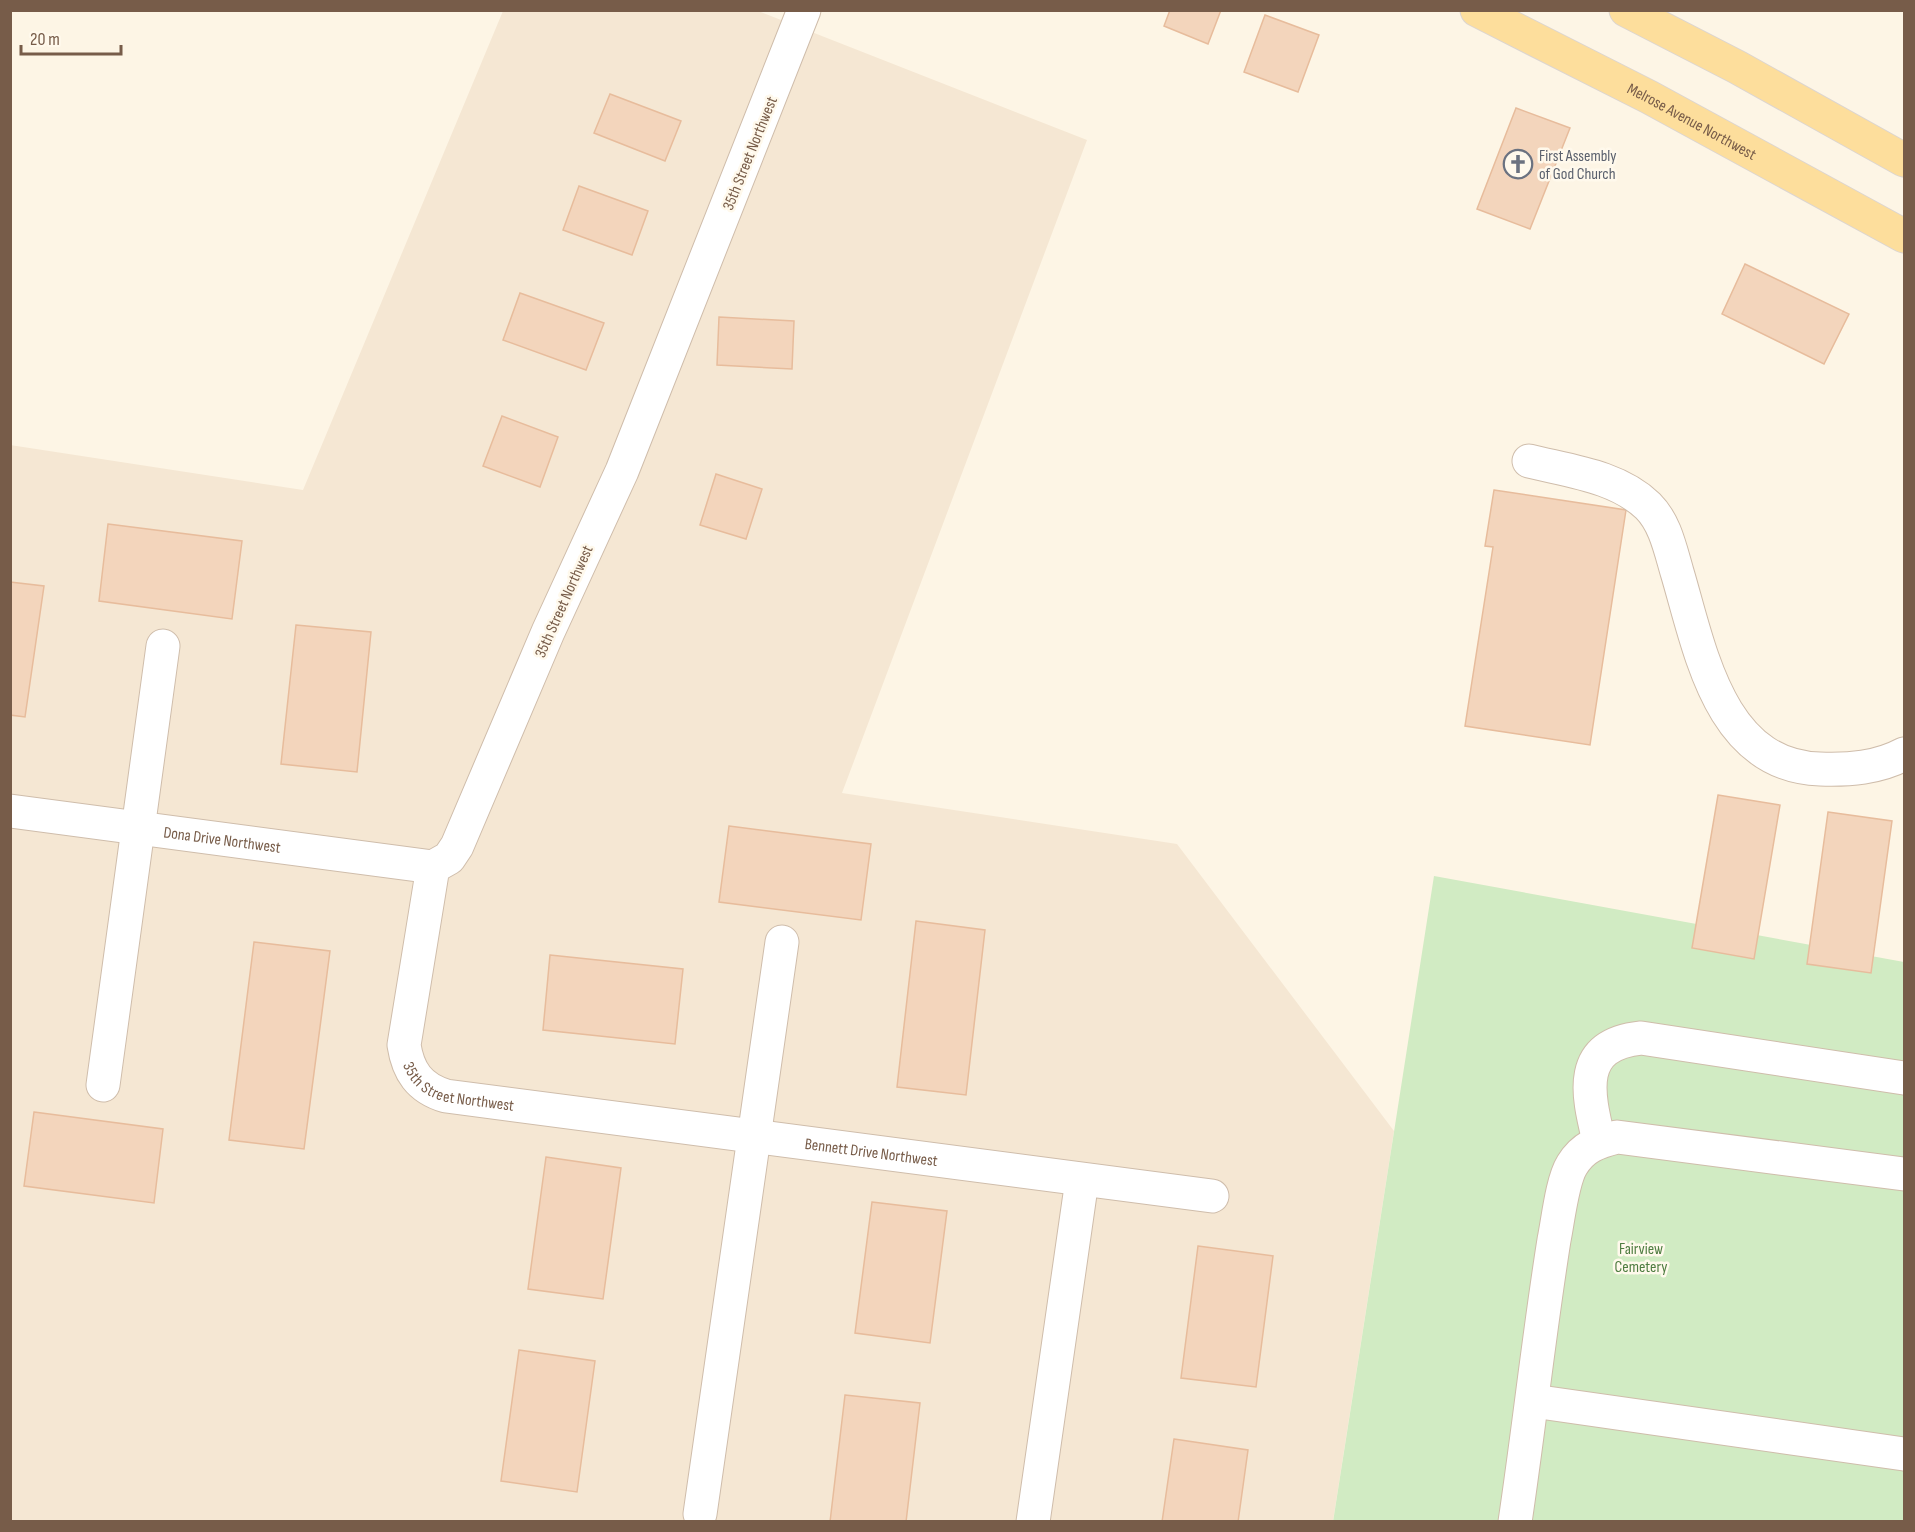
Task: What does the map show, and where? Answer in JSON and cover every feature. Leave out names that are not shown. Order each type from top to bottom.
[{"type":"main road","name":"Melrose Avenue Northwest","points":[[1477,10],[1649,97],[1905,236]]},
{"type":"main road","points":[[1626,10],[1737,67],[1905,160]]},
{"type":"street","name":"35th Street Northwest","points":[[533,1107],[435,1092],[418,1081],[407,1064],[404,1045],[433,867],[449,858],[457,846],[548,632],[622,471],[804,10]]},
{"type":"street","points":[[1529,461],[1605,480],[1626,489],[1648,506],[1665,530],[1707,674],[1730,717],[1749,742],[1774,759],[1802,769],[1846,770],[1888,762],[1905,754]]},
{"type":"street","points":[[103,1085],[163,646]]},
{"type":"street","name":"Dona Drive Northwest","points":[[10,811],[433,867]]},
{"type":"street","points":[[700,1514],[782,942]]},
{"type":"street","points":[[1599,1141],[1587,1094],[1590,1073],[1598,1059],[1613,1045],[1630,1039],[1641,1038],[1905,1078]]},
{"type":"street","name":"Bennett Drive Northwest","points":[[533,1107],[1212,1196]]},
{"type":"street","points":[[1515,1521],[1533,1401],[1545,1296],[1559,1215],[1570,1167],[1583,1151],[1599,1141],[1617,1137],[1905,1174]]},
{"type":"street","points":[[1033,1521],[1082,1180]]},
{"type":"street","points":[[1533,1401],[1905,1454]]},
{"type":"shaded area","points":[[503,11],[758,11],[1087,140],[842,793],[1177,844],[1394,1131],[1333,1521],[11,1521],[10,445],[303,490]]},
{"type":"green space","name":"Fairview Cemetery","points":[[1434,876],[1904,962],[1904,1521],[1333,1522]]},
{"type":"building","points":[[1170,10],[1221,10],[1208,44],[1164,26]]},
{"type":"building","points":[[1265,15],[1319,35],[1298,92],[1244,72]]},
{"type":"building","points":[[610,94],[681,121],[665,161],[594,133]]},
{"type":"building","points":[[1516,108],[1570,128],[1530,229],[1477,209]]},
{"type":"building","points":[[579,186],[648,211],[632,255],[563,230]]},
{"type":"building","points":[[1745,264],[1849,314],[1824,364],[1722,314]]},
{"type":"building","points":[[520,293],[604,323],[586,370],[503,340]]},
{"type":"building","points":[[719,317],[794,321],[792,369],[717,365]]},
{"type":"building","points":[[502,416],[558,437],[540,487],[483,466]]},
{"type":"building","points":[[716,474],[762,489],[746,539],[700,525]]},
{"type":"building","points":[[1494,490],[1626,510],[1590,745],[1465,726],[1493,547],[1485,546]]},
{"type":"building","points":[[108,524],[242,541],[232,619],[99,601]]},
{"type":"building","points":[[10,582],[44,586],[25,717],[10,715]]},
{"type":"building","points":[[296,625],[371,632],[357,772],[281,764]]},
{"type":"building","points":[[1718,795],[1780,805],[1754,959],[1692,948]]},
{"type":"building","points":[[1828,812],[1892,821],[1871,973],[1807,964]]},
{"type":"building","points":[[729,826],[871,844],[861,920],[719,902]]},
{"type":"building","points":[[916,921],[985,930],[966,1095],[897,1087]]},
{"type":"building","points":[[254,942],[330,951],[304,1149],[229,1140]]},
{"type":"building","points":[[550,955],[683,969],[675,1044],[543,1030]]},
{"type":"building","points":[[34,1112],[163,1129],[154,1203],[24,1186]]},
{"type":"building","points":[[546,1157],[621,1168],[603,1299],[528,1289]]},
{"type":"building","points":[[872,1202],[947,1211],[930,1343],[855,1333]]},
{"type":"building","points":[[1198,1246],[1273,1256],[1256,1387],[1181,1378]]},
{"type":"building","points":[[519,1350],[595,1361],[577,1492],[501,1481]]},
{"type":"building","points":[[845,1395],[920,1403],[906,1522],[830,1522]]},
{"type":"building","points":[[1174,1439],[1248,1450],[1238,1522],[1162,1522]]},
{"type":"place","name":"First Assembly of God Church","points":[[1518,164]]}]
